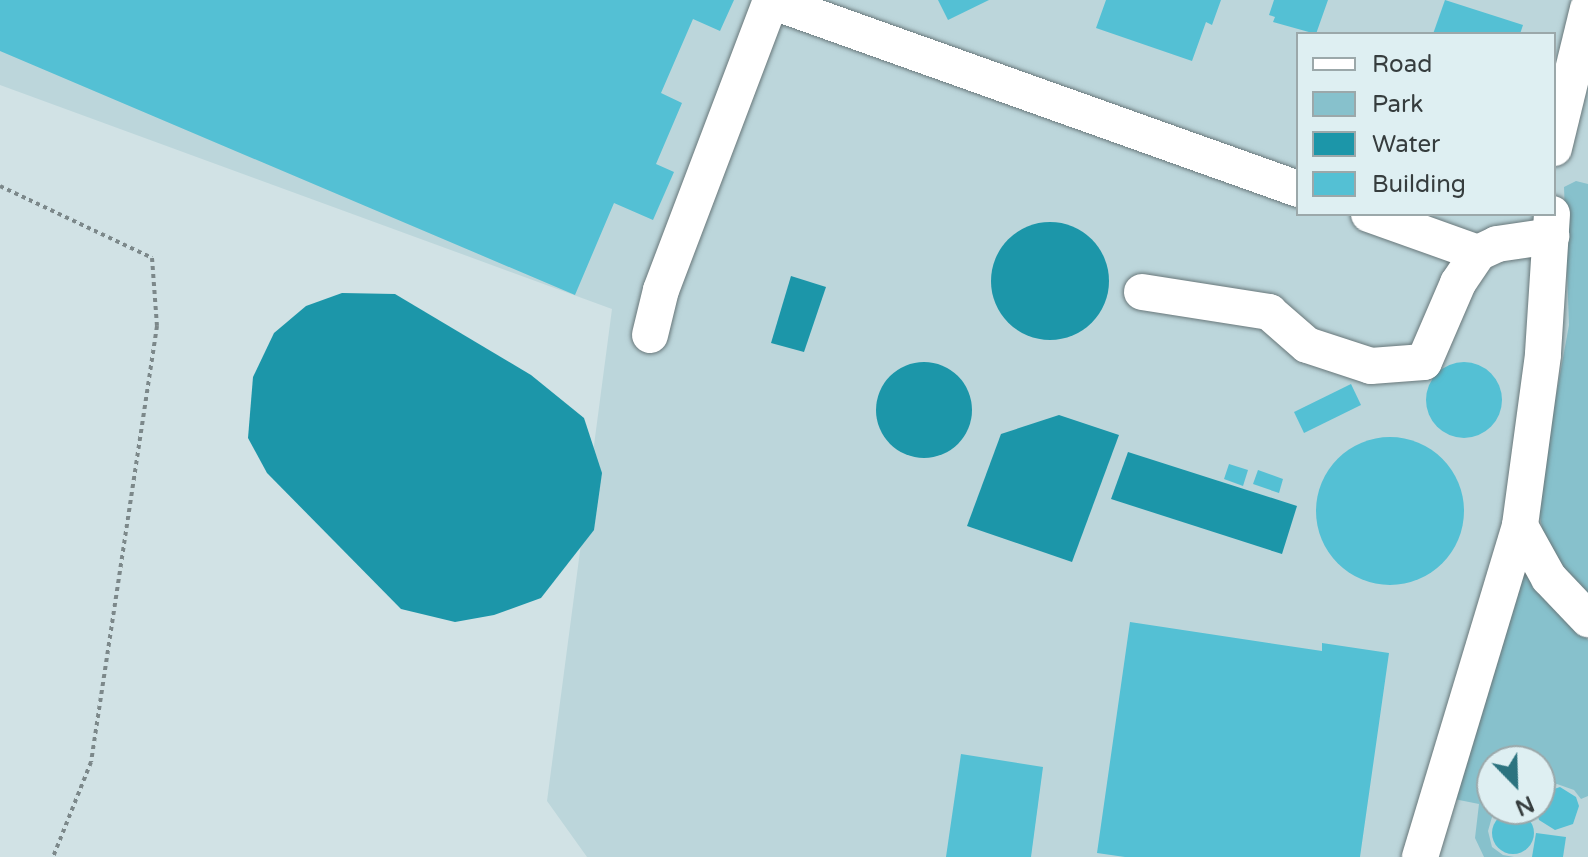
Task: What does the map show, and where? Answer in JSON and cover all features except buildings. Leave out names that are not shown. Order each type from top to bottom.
[{"type":"lane","points":[[650,335],[661,290],[771,1],[1296,188]]},
{"type":"lane","points":[[1556,140],[1588,9]]},
{"type":"lane","points":[[1375,216],[1478,253]]},
{"type":"lane","points":[[1142,292],[1269,312],[1307,345],[1371,366],[1424,362],[1458,283],[1478,253],[1552,225],[1543,355],[1520,526],[1420,857]]},
{"type":"lane","points":[[1520,526],[1549,578],[1588,619]]},
{"type":"path","points":[[0,186],[152,258],[157,326],[91,762],[53,857]]},
{"type":"shaded area","points":[[0,0],[1588,0],[1588,857],[587,857],[547,801],[612,309],[0,85]]},
{"type":"green space","points":[[1576,181],[1588,184],[1588,594],[1564,571],[1543,532],[1537,501],[1569,325],[1564,187]]},
{"type":"green space","points":[[1520,557],[1554,605],[1588,640],[1588,796],[1581,799],[1574,790],[1556,784],[1556,745],[1476,745],[1476,803],[1454,799]]},
{"type":"green space","points":[[1477,825],[1490,825],[1492,847],[1503,855],[1514,857],[1484,857],[1475,838]]},
{"type":"water","points":[[1050,222],[1083,232],[1099,248],[1109,281],[1099,314],[1083,330],[1050,340],[1017,330],[1001,314],[991,281],[1001,248],[1017,232]]},
{"type":"water","points":[[791,276],[826,287],[804,352],[771,343]]},
{"type":"water","points":[[342,293],[395,294],[531,375],[584,418],[602,473],[594,530],[541,598],[494,615],[455,622],[401,609],[267,473],[248,438],[253,377],[274,333],[306,306]]},
{"type":"water","points":[[924,362],[943,365],[958,376],[969,391],[972,410],[969,429],[958,444],[943,455],[924,458],[905,455],[890,444],[879,429],[876,410],[879,391],[890,376],[905,365]]},
{"type":"water","points":[[1059,415],[1119,435],[1072,562],[967,526],[1001,434]]},
{"type":"water","points":[[1128,452],[1297,506],[1282,554],[1111,499]]}]
